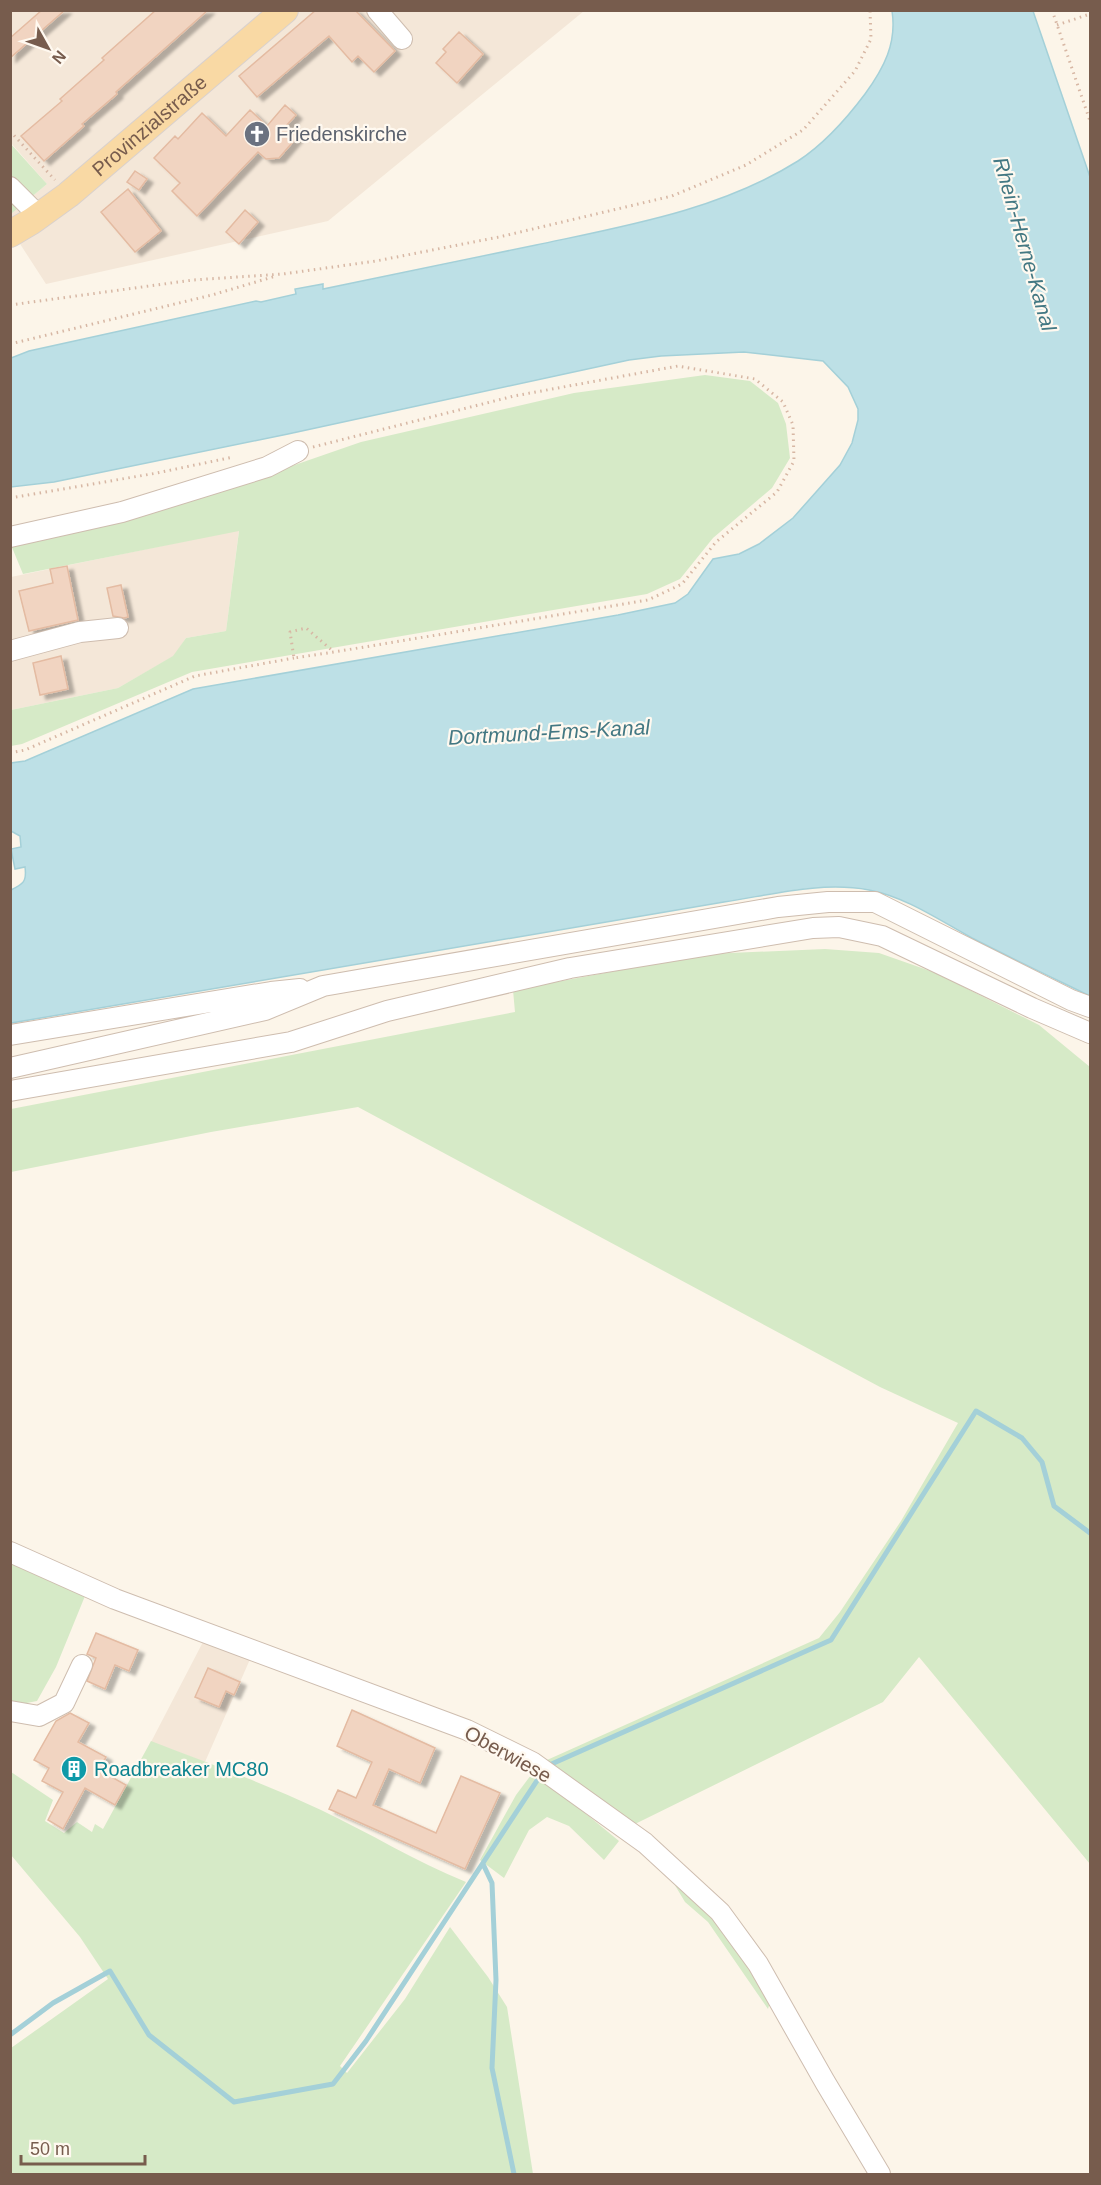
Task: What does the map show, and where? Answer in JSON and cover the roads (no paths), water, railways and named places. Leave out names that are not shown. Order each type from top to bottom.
[{"type":"main road","name":"Provinzialstraße","points":[[10,234],[68,195],[285,10]]},
{"type":"street","points":[[376,10],[402,39]]},
{"type":"street","points":[[10,187],[39,216]]},
{"type":"street","points":[[10,537],[122,512],[267,467],[298,451]]},
{"type":"street","points":[[10,651],[80,632],[118,628]]},
{"type":"street","points":[[10,1035],[271,992],[323,986],[778,907],[828,902],[875,902],[1071,1000],[1090,1007]]},
{"type":"street","points":[[10,1091],[291,1042],[387,1011],[570,968],[813,928],[839,927],[882,936],[1032,1008],[1090,1032]]},
{"type":"street","points":[[10,1068],[265,1010],[323,986]]},
{"type":"street","name":"Oberwiese","points":[[10,1552],[115,1599],[467,1730],[532,1762],[627,1830],[645,1843],[720,1912],[758,1964],[880,2175]]},
{"type":"street","points":[[10,1711],[39,1716],[64,1703],[82,1665]]},
{"type":"water","points":[[892,11],[1033,11],[1090,177],[1090,996],[896,898],[869,890],[833,887],[778,893],[11,1023],[11,890],[23,882],[25,867],[15,869],[11,849],[21,847],[20,836],[11,831],[11,763],[25,761],[193,689],[618,615],[675,603],[688,594],[713,559],[739,554],[759,544],[793,518],[840,465],[852,443],[858,420],[858,409],[848,387],[823,361],[744,352],[661,356],[629,360],[54,482],[11,487],[11,358],[29,351],[296,294],[295,289],[323,284],[323,289],[604,231],[671,214],[737,192],[768,178],[808,154],[826,139],[851,112],[872,84],[888,55],[893,34]]},
{"type":"waterway","points":[[547,1766],[831,1640],[976,1411],[1022,1438],[1042,1462],[1054,1506],[1090,1533]]},
{"type":"waterway","points":[[10,2035],[53,2003],[110,1971],[149,2035],[234,2102],[333,2084],[366,2041],[542,1773]]},
{"type":"waterway","points":[[483,1864],[492,1883],[496,1980],[492,2068],[514,2174]]},
{"type":"place","name":"Friedenskirche","points":[[257,134]]},
{"type":"place","name":"Roadbreaker MC80","points":[[74,1769]]},
{"type":"water label","name":"Rhein-Herne-Kanal","points":[[1025,244]]},
{"type":"water label","name":"Dortmund-Ems-Kanal","points":[[549,732]]}]
